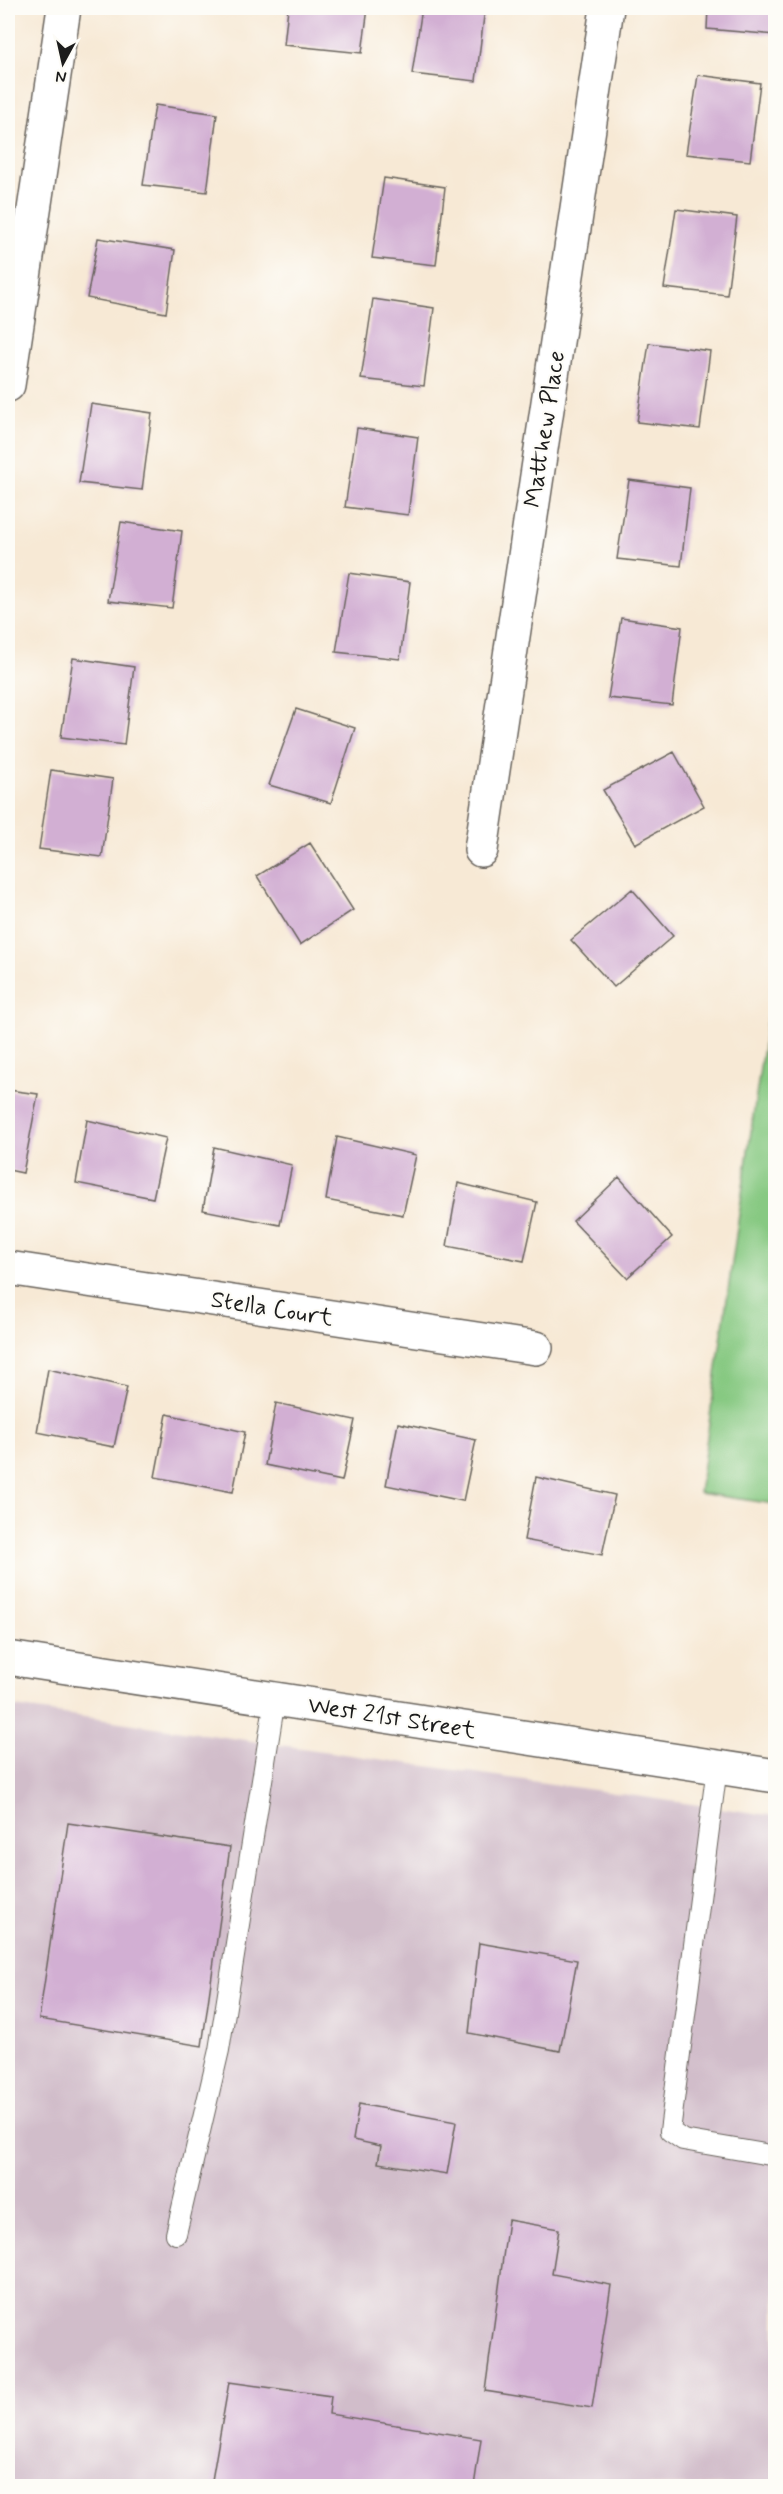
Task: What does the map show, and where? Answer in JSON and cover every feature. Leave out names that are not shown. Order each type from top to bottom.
[{"type":"street","points":[[8,385],[64,8]]},
{"type":"street","name":"Matthew Place","points":[[481,850],[607,8]]},
{"type":"street","name":"Stella Court","points":[[8,1268],[536,1348]]},
{"type":"street","name":"West 21st Street","points":[[8,1658],[776,1776]]},
{"type":"lane","points":[[176,2234],[219,2050],[275,1699]]},
{"type":"lane","points":[[717,1767],[670,2131],[683,2140],[776,2156]]},
{"type":"shaded area","points":[[8,1706],[775,1816],[775,2486],[8,2486]]},
{"type":"green space","points":[[775,964],[776,1504],[699,1493]]},
{"type":"building","points":[[288,8],[368,8],[362,53],[284,45]]},
{"type":"building","points":[[422,8],[485,8],[476,81],[412,74]]},
{"type":"building","points":[[708,8],[776,8],[776,35],[707,29]]},
{"type":"building","points":[[698,75],[760,83],[750,161],[686,154]]},
{"type":"building","points":[[155,105],[217,114],[207,192],[143,185]]},
{"type":"building","points":[[384,178],[445,187],[436,265],[372,258]]},
{"type":"building","points":[[676,209],[737,217],[727,295],[664,288]]},
{"type":"building","points":[[98,238],[175,250],[166,313],[87,298]]},
{"type":"building","points":[[373,299],[434,308],[424,386],[361,379]]},
{"type":"building","points":[[649,343],[710,351],[700,429],[637,422]]},
{"type":"building","points":[[91,404],[152,413],[142,490],[79,483]]},
{"type":"building","points":[[357,428],[418,437],[408,515],[345,507]]},
{"type":"building","points":[[629,480],[690,488],[681,566],[617,559]]},
{"type":"building","points":[[121,522],[182,531],[172,608],[108,601]]},
{"type":"building","points":[[349,573],[410,582],[400,659],[336,652]]},
{"type":"building","points":[[621,618],[682,627],[672,705],[608,698]]},
{"type":"building","points":[[73,658],[134,667],[124,745],[61,737]]},
{"type":"building","points":[[296,709],[355,728],[331,803],[269,785]]},
{"type":"building","points":[[674,752],[704,806],[635,844],[603,790]]},
{"type":"building","points":[[51,770],[113,779],[102,857],[39,849]]},
{"type":"building","points":[[310,843],[353,910],[300,945],[257,876]]},
{"type":"building","points":[[632,889],[673,936],[614,987],[571,940]]},
{"type":"building","points":[[8,1090],[38,1094],[23,1173],[8,1170]]},
{"type":"building","points":[[87,1120],[166,1138],[153,1198],[76,1183]]},
{"type":"building","points":[[337,1137],[416,1155],[403,1215],[326,1200]]},
{"type":"building","points":[[214,1147],[292,1165],[280,1225],[203,1210]]},
{"type":"building","points":[[619,1177],[672,1237],[627,1278],[573,1221]]},
{"type":"building","points":[[458,1183],[537,1202],[524,1261],[447,1246]]},
{"type":"building","points":[[48,1369],[127,1387],[114,1447],[37,1432]]},
{"type":"building","points":[[276,1403],[355,1420],[342,1481],[265,1465]]},
{"type":"building","points":[[167,1414],[245,1432],[233,1492],[155,1477]]},
{"type":"building","points":[[398,1423],[476,1440],[463,1501],[386,1485]]},
{"type":"building","points":[[536,1477],[615,1495],[602,1555],[524,1540]]},
{"type":"building","points":[[68,1823],[230,1847],[202,2046],[39,2019]]},
{"type":"building","points":[[479,1943],[577,1960],[560,2051],[469,2033]]},
{"type":"building","points":[[359,2104],[456,2122],[447,2174],[378,2163],[381,2146],[353,2140]]},
{"type":"building","points":[[508,2220],[559,2229],[552,2274],[611,2285],[592,2408],[485,2391]]},
{"type":"building","points":[[229,2382],[331,2396],[329,2414],[481,2439],[474,2486],[211,2486]]}]
